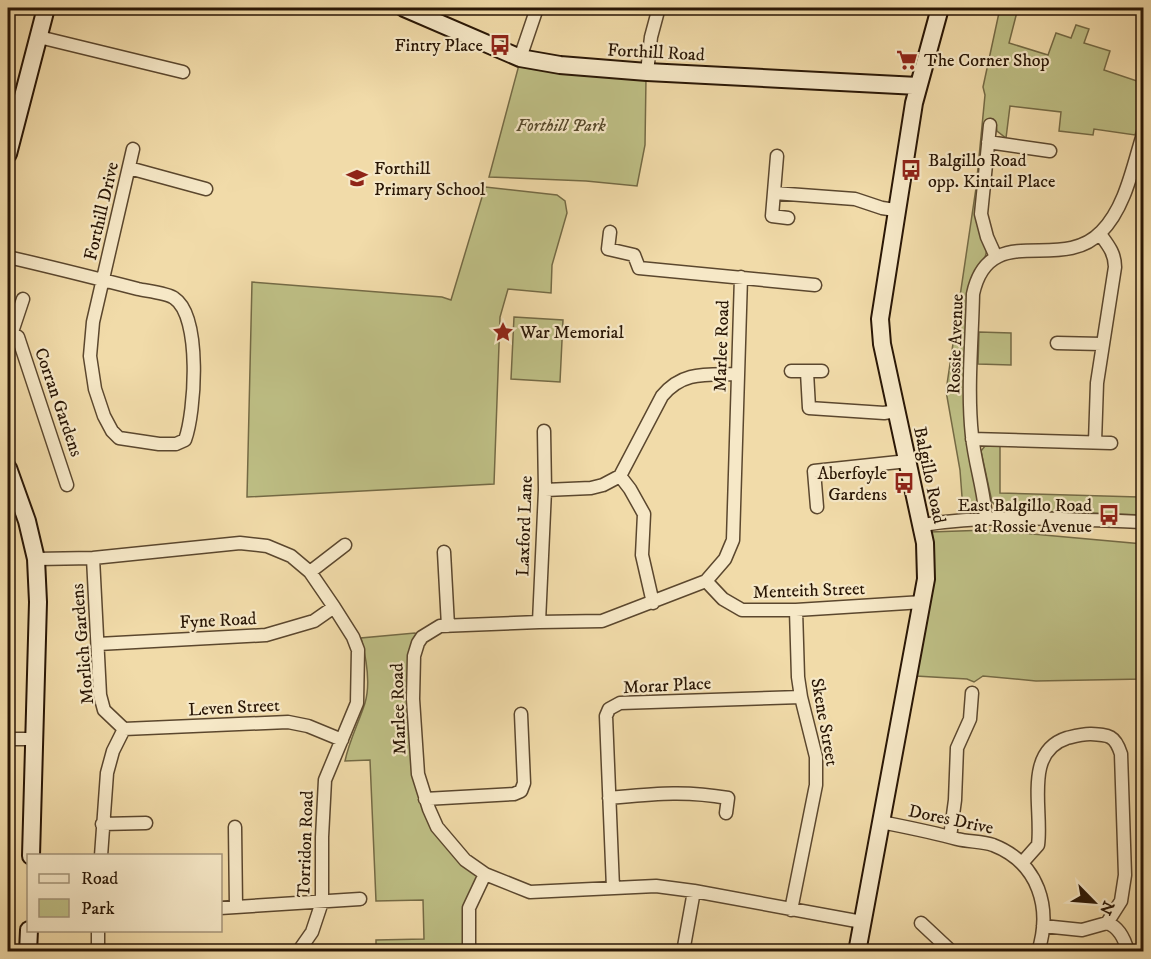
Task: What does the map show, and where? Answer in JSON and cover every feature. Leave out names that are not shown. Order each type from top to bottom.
[{"type":"street","points":[[8,154],[46,8]]},
{"type":"street","name":"Forthill Road","points":[[404,8],[520,58],[560,65],[647,72],[918,86]]},
{"type":"street","points":[[520,58],[537,8]]},
{"type":"street","points":[[647,72],[651,37],[658,11],[661,8]]},
{"type":"street","name":"Balgillo Road","points":[[857,951],[923,602],[927,562],[922,525],[882,345],[879,319],[918,86],[940,8]]},
{"type":"street","points":[[39,37],[183,72]]},
{"type":"street","points":[[990,125],[981,213],[987,237],[996,257],[1018,250],[1059,251],[1074,248],[1088,243],[1100,234],[1120,206],[1143,131]]},
{"type":"street","points":[[988,142],[1050,150]]},
{"type":"street","name":"Forthill Drive","points":[[8,257],[103,280],[174,298],[185,313],[192,336],[194,382],[190,426],[185,440],[176,444],[159,444],[119,438],[112,431],[104,416],[95,389],[90,356],[93,322],[103,280],[129,168],[133,149]]},
{"type":"street","points":[[777,156],[772,216],[788,218]]},
{"type":"street","points":[[129,168],[206,189]]},
{"type":"street","points":[[774,193],[855,199],[896,210]]},
{"type":"street","name":"Marlee Road","points":[[610,232],[608,249],[634,255],[639,268],[815,285]]},
{"type":"street","points":[[1095,442],[1097,383],[1115,258],[1110,246],[1100,234]]},
{"type":"street","name":"Rossie Avenue","points":[[986,518],[985,502],[972,439],[973,294],[980,272],[996,257]]},
{"type":"street","name":"Marlee Road","points":[[741,277],[733,540],[725,560],[706,581],[602,621],[440,626],[426,634],[418,643],[414,656],[413,699],[418,774],[425,799],[437,826],[465,860],[485,874],[530,892],[656,886],[862,922]]},
{"type":"street","name":"Corran Gardens","points":[[23,299],[10,332],[18,337],[67,485]]},
{"type":"street","points":[[1057,343],[1102,344]]},
{"type":"street","points":[[791,371],[822,371]]},
{"type":"street","points":[[807,372],[809,408],[884,413],[896,411]]},
{"type":"street","points":[[545,490],[591,488],[603,485],[620,476],[669,387],[685,377],[738,374]]},
{"type":"street","name":"Laxford Lane","points":[[539,622],[545,490],[544,431]]},
{"type":"street","points":[[972,439],[1111,443]]},
{"type":"street","points":[[817,507],[814,471],[908,461]]},
{"type":"street","points":[[8,468],[27,521],[36,559],[38,602],[31,854]]},
{"type":"street","points":[[620,476],[644,514],[642,555],[653,603]]},
{"type":"street","points":[[922,525],[950,520],[986,518],[1143,522]]},
{"type":"street","name":"Torridon Road","points":[[36,559],[93,558],[240,543],[267,546],[291,556],[310,573],[334,606],[353,637],[359,663],[357,703],[325,780],[322,902],[312,932],[298,951]]},
{"type":"street","points":[[310,573],[345,545]]},
{"type":"street","points":[[444,552],[448,626]]},
{"type":"street","name":"Morlich Gardens","points":[[93,558],[100,695],[104,710],[124,729]]},
{"type":"street","name":"Menteith Street","points":[[706,581],[723,599],[742,610],[796,610],[923,602]]},
{"type":"street","name":"Fyne Road","points":[[98,644],[267,635],[314,621],[334,606]]},
{"type":"street","name":"Skene Street","points":[[791,910],[816,785],[816,757],[798,677],[796,610]]},
{"type":"street","points":[[950,837],[955,800],[954,774],[957,748],[970,719],[972,693]]},
{"type":"street","name":"Morar Place","points":[[614,888],[606,716],[609,709],[620,703],[801,696]]},
{"type":"street","points":[[425,799],[514,794],[520,791],[524,783],[521,714]]},
{"type":"street","name":"Leven Street","points":[[124,729],[288,722],[308,726],[342,740]]},
{"type":"street","points":[[101,854],[107,773],[113,752],[124,729]]},
{"type":"street","points":[[1022,863],[1038,845],[1038,777],[1051,745],[1086,734],[1107,735],[1117,741],[1121,754],[1125,875],[1120,901],[1107,923]]},
{"type":"street","points":[[8,739],[34,739]]},
{"type":"street","points":[[609,798],[678,792],[702,794],[728,798],[726,813]]},
{"type":"street","name":"Dores Drive","points":[[881,822],[991,844],[1009,852],[1022,863],[1035,880],[1042,899],[1043,926],[1038,951]]},
{"type":"street","points":[[102,824],[146,823]]},
{"type":"street","points":[[235,828],[236,907]]},
{"type":"street","points":[[468,951],[469,908],[485,874]]},
{"type":"street","points":[[683,951],[694,891]]},
{"type":"street","points":[[222,908],[360,899]]},
{"type":"street","points":[[921,923],[952,951]]},
{"type":"street","points":[[1043,926],[1082,930],[1107,923],[1114,926],[1121,935],[1128,951]]},
{"type":"street","points":[[28,951],[29,932]]},
{"type":"street","points":[[98,932],[98,951]]},
{"type":"green space","points":[[1000,8],[1018,8],[1009,43],[1048,55],[1056,33],[1071,38],[1076,25],[1089,29],[1084,43],[1110,51],[1104,70],[1143,83],[1143,109],[1135,135],[1094,129],[1093,135],[1059,131],[1061,112],[1010,106],[1006,138],[997,131],[996,125],[987,124],[987,250],[984,261],[972,278],[969,290],[979,505],[975,510],[963,510],[960,470],[946,391],[976,188],[985,95],[983,87]]},
{"type":"green space","name":"Forthill Park","points":[[520,61],[646,78],[645,145],[637,186],[586,181],[489,177]]},
{"type":"green space","points":[[485,187],[557,195],[565,201],[567,213],[552,265],[551,293],[508,289],[500,317],[494,484],[247,497],[252,282],[442,297],[451,300]]},
{"type":"green space","points":[[514,317],[563,320],[560,382],[511,379]]},
{"type":"green space","points":[[979,332],[1011,333],[1011,365],[978,364]]},
{"type":"green space","points":[[985,446],[1000,446],[1000,493],[1139,497],[1143,494],[1143,515],[1004,510],[997,507],[992,502],[981,451]]},
{"type":"green space","points":[[988,530],[1143,544],[1143,679],[1036,681],[983,676],[974,682],[967,679],[916,676],[930,532]]},
{"type":"green space","points":[[415,633],[422,638],[413,673],[427,811],[481,875],[466,907],[467,951],[376,951],[376,940],[424,939],[423,900],[376,901],[370,760],[345,761],[367,695],[367,670],[361,638]]},
{"type":"place","name":"Fintry Place","points":[[500,45]]},
{"type":"place","name":"The Corner Shop","points":[[907,60]]},
{"type":"place","name":"Balgillo Road opp. Kintail Place","points":[[911,170]]},
{"type":"place","name":"Forthill Primary School","points":[[357,178]]},
{"type":"place","name":"War Memorial","points":[[503,332]]},
{"type":"place","name":"Aberfoyle Gardens","points":[[904,483]]},
{"type":"place","name":"East Balgillo Road at Rossie Avenue","points":[[1109,515]]}]
